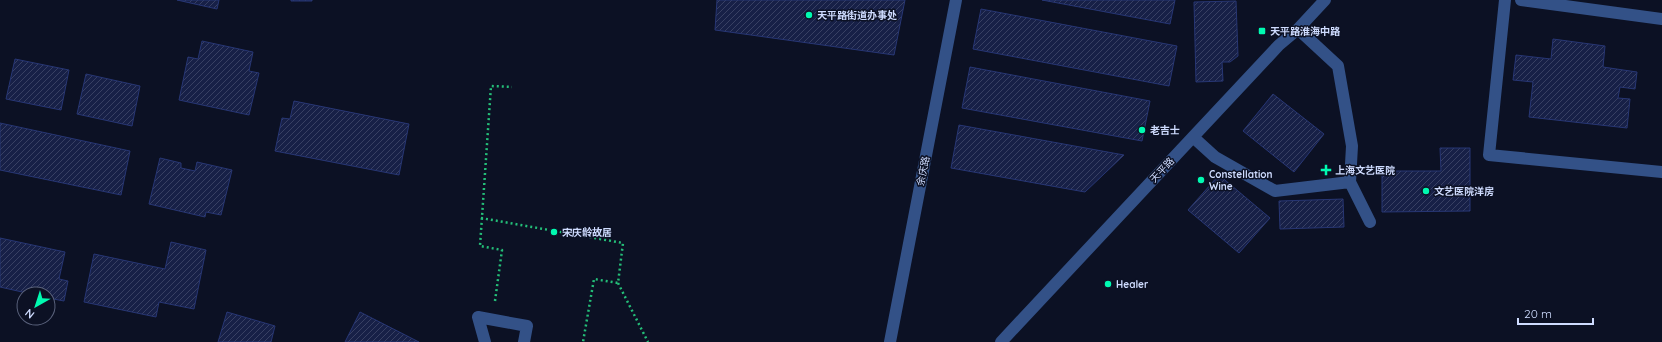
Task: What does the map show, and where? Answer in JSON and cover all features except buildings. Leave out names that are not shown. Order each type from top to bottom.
[{"type":"street","name":"余庆路","points":[[890,342],[956,0]]},
{"type":"street","name":"天平路","points":[[1001,342],[1279,44],[1298,29],[1325,0]]},
{"type":"street","points":[[1504,0],[1489,155],[1662,172]]},
{"type":"street","points":[[1521,0],[1662,18]]},
{"type":"street","points":[[1298,29],[1338,66],[1352,146],[1350,182],[1370,222]]},
{"type":"street","points":[[1192,137],[1215,157],[1275,191],[1350,182]]},
{"type":"street","points":[[485,342],[478,317],[527,326],[524,342]]},
{"type":"path","points":[[492,320],[502,250],[480,246],[491,86],[512,87]]},
{"type":"path","points":[[481,218],[623,243],[618,283],[648,342]]},
{"type":"path","points":[[583,342],[594,280],[618,283]]},
{"type":"place","name":"天平路街道办事处","points":[[809,15]]},
{"type":"place","name":"天平路淮海中路","points":[[1262,31]]},
{"type":"place","name":"老吉士","points":[[1142,130]]},
{"type":"place","name":"上海文艺医院","points":[[1326,170]]},
{"type":"place","name":"Constellation Wine","points":[[1201,180]]},
{"type":"place","name":"文艺医院洋房","points":[[1426,191]]},
{"type":"place","name":"宋庆龄故居","points":[[554,232]]},
{"type":"place","name":"Healer","points":[[1108,284]]}]
